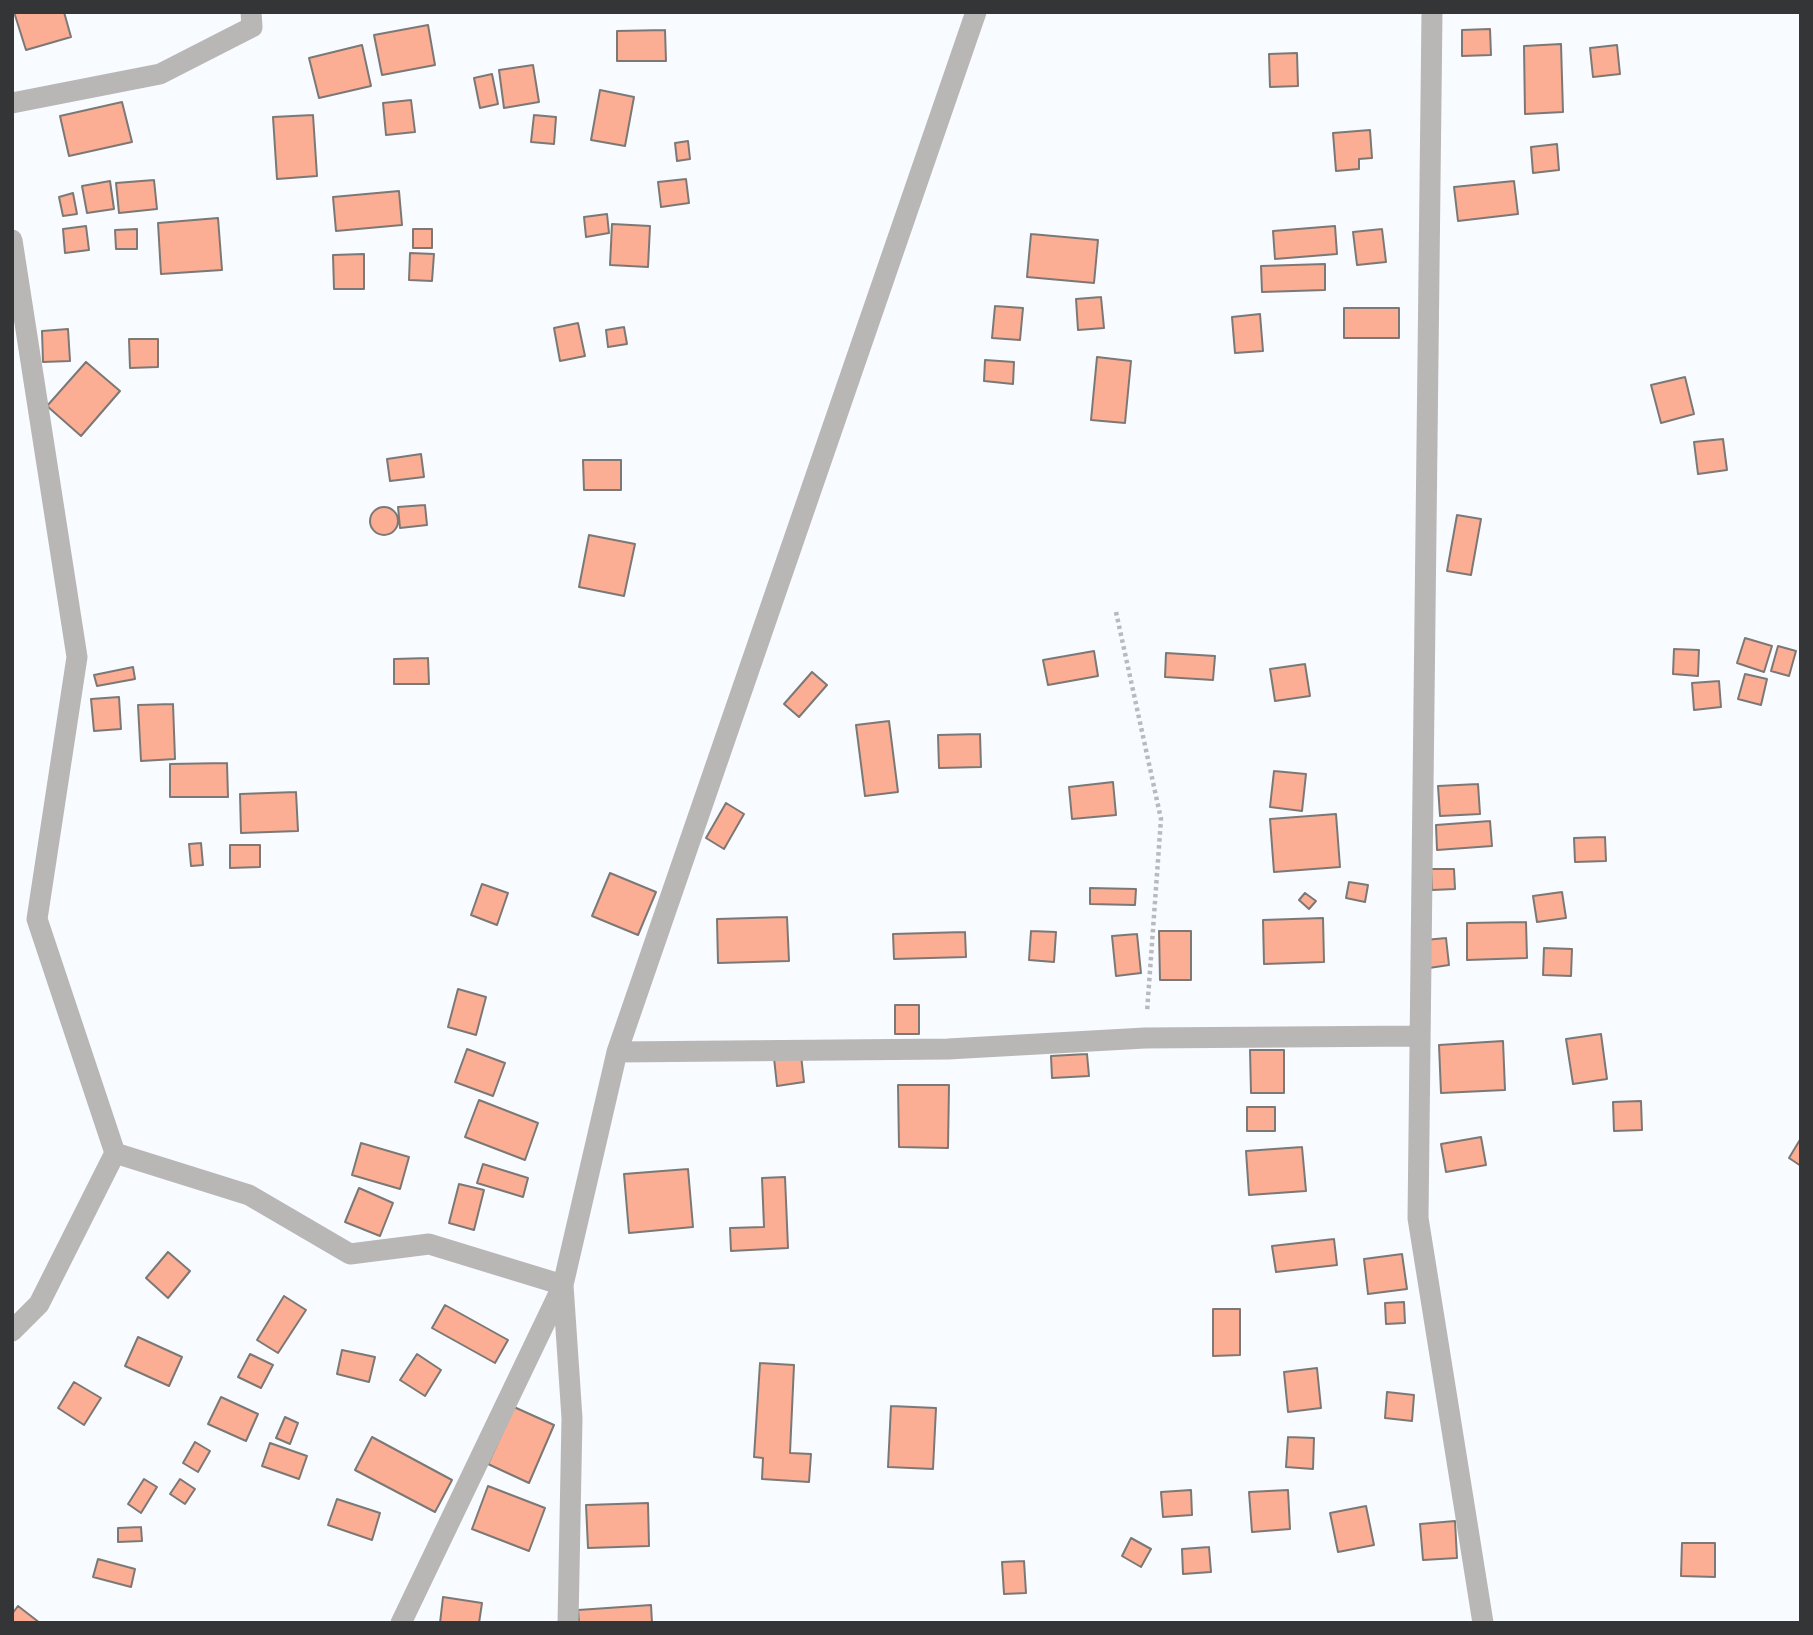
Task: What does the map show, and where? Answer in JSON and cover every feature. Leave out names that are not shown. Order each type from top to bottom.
[{"type":"street","points":[[12,103],[160,74],[251,27],[251,12]]},
{"type":"street","points":[[401,1623],[563,1285],[617,1052],[976,12]]},
{"type":"street","points":[[1432,12],[1418,1218],[1483,1623]]},
{"type":"street","points":[[12,240],[77,657],[37,919],[115,1153],[39,1304],[12,1331]]},
{"type":"street","points":[[617,1052],[948,1049],[1145,1038],[1419,1036]]},
{"type":"street","points":[[115,1153],[249,1195],[350,1254],[429,1244],[563,1285]]},
{"type":"street","points":[[563,1285],[572,1418],[568,1623]]},
{"type":"path","points":[[1116,612],[1161,819],[1145,1038]]},
{"type":"building","points":[[14,12],[64,12],[71,37],[26,50]]},
{"type":"building","points":[[428,25],[435,65],[382,75],[374,35]]},
{"type":"building","points":[[1490,29],[1491,55],[1462,56],[1462,30]]},
{"type":"building","points":[[665,30],[666,61],[617,61],[617,31]]},
{"type":"building","points":[[1561,44],[1563,112],[1525,114],[1524,46]]},
{"type":"building","points":[[362,45],[371,86],[319,98],[309,58]]},
{"type":"building","points":[[1617,45],[1620,74],[1593,77],[1590,48]]},
{"type":"building","points":[[1297,53],[1298,86],[1270,87],[1269,54]]},
{"type":"building","points":[[533,65],[539,102],[504,108],[499,70]]},
{"type":"building","points":[[492,74],[498,104],[480,108],[474,78]]},
{"type":"building","points":[[600,90],[634,97],[625,146],[591,140]]},
{"type":"building","points":[[411,100],[415,132],[386,135],[383,103]]},
{"type":"building","points":[[122,102],[132,142],[69,156],[60,116]]},
{"type":"building","points":[[313,115],[317,176],[277,179],[273,117]]},
{"type":"building","points":[[534,115],[556,117],[554,144],[531,142]]},
{"type":"building","points":[[1370,130],[1372,158],[1359,159],[1359,169],[1336,171],[1333,133]]},
{"type":"building","points":[[688,141],[690,159],[677,161],[675,143]]},
{"type":"building","points":[[1557,144],[1559,170],[1533,173],[1531,147]]},
{"type":"building","points":[[686,179],[689,203],[661,207],[658,182]]},
{"type":"building","points":[[154,180],[157,209],[119,213],[116,183]]},
{"type":"building","points":[[110,181],[114,209],[87,213],[82,186]]},
{"type":"building","points":[[1514,181],[1518,214],[1458,221],[1454,187]]},
{"type":"building","points":[[399,191],[402,225],[336,231],[333,197]]},
{"type":"building","points":[[73,193],[77,214],[63,216],[59,197]]},
{"type":"building","points":[[607,214],[609,233],[586,237],[584,217]]},
{"type":"building","points":[[218,218],[222,270],[161,274],[158,223]]},
{"type":"building","points":[[612,224],[650,226],[648,267],[610,265]]},
{"type":"building","points":[[86,226],[89,250],[65,253],[63,229]]},
{"type":"building","points":[[1335,226],[1337,254],[1275,259],[1273,231]]},
{"type":"building","points":[[137,229],[137,249],[116,249],[115,230]]},
{"type":"building","points":[[413,229],[432,229],[432,248],[413,248]]},
{"type":"building","points":[[1382,229],[1386,262],[1357,265],[1353,232]]},
{"type":"building","points":[[1031,234],[1098,240],[1094,283],[1027,277]]},
{"type":"building","points":[[410,253],[434,254],[432,281],[409,280]]},
{"type":"building","points":[[364,254],[364,289],[334,289],[333,255]]},
{"type":"building","points":[[1325,264],[1325,290],[1262,292],[1261,266]]},
{"type":"building","points":[[1101,297],[1104,328],[1078,330],[1076,299]]},
{"type":"building","points":[[995,306],[1023,308],[1020,340],[992,338]]},
{"type":"building","points":[[1344,308],[1399,308],[1399,338],[1344,338]]},
{"type":"building","points":[[1260,314],[1263,351],[1235,353],[1232,317]]},
{"type":"building","points":[[578,323],[585,356],[560,361],[554,328]]},
{"type":"building","points":[[624,327],[627,344],[608,347],[606,330]]},
{"type":"building","points":[[68,329],[70,361],[43,362],[42,331]]},
{"type":"building","points":[[129,339],[158,339],[158,367],[130,368]]},
{"type":"building","points":[[1097,357],[1131,361],[1125,423],[1091,420]]},
{"type":"building","points":[[985,360],[1014,362],[1013,384],[984,381]]},
{"type":"building","points":[[86,362],[120,391],[81,436],[47,406]]},
{"type":"building","points":[[1685,377],[1694,414],[1661,423],[1651,385]]},
{"type":"building","points":[[1723,439],[1727,470],[1698,474],[1694,442]]},
{"type":"building","points":[[421,454],[424,477],[390,481],[387,459]]},
{"type":"building","points":[[583,460],[621,460],[621,490],[584,490]]},
{"type":"building","points":[[425,505],[427,525],[400,528],[398,507]]},
{"type":"building","points":[[384,507],[394,511],[398,521],[394,531],[384,535],[374,531],[370,521],[374,511]]},
{"type":"building","points":[[1457,515],[1481,519],[1471,575],[1447,571]]},
{"type":"building","points":[[589,535],[635,544],[624,596],[579,587]]},
{"type":"building","points":[[1745,638],[1772,646],[1764,672],[1737,663]]},
{"type":"building","points":[[1778,646],[1796,651],[1789,676],[1771,671]]},
{"type":"building","points":[[1674,649],[1699,650],[1698,676],[1673,674]]},
{"type":"building","points":[[1094,651],[1098,676],[1048,685],[1043,660]]},
{"type":"building","points":[[1166,653],[1215,656],[1213,680],[1165,677]]},
{"type":"building","points":[[428,658],[429,684],[394,684],[394,659]]},
{"type":"building","points":[[1305,664],[1310,696],[1275,701],[1270,669]]},
{"type":"building","points":[[133,667],[135,679],[97,686],[94,675]]},
{"type":"building","points":[[812,672],[827,685],[799,717],[784,704]]},
{"type":"building","points":[[1745,674],[1767,679],[1761,705],[1738,699]]},
{"type":"building","points":[[1719,681],[1721,707],[1694,710],[1692,683]]},
{"type":"building","points":[[119,697],[121,729],[94,731],[91,699]]},
{"type":"building","points":[[173,704],[175,759],[141,761],[138,705]]},
{"type":"building","points":[[889,721],[898,792],[865,796],[856,725]]},
{"type":"building","points":[[980,734],[981,767],[939,768],[938,735]]},
{"type":"building","points":[[227,763],[228,797],[170,797],[170,764]]},
{"type":"building","points":[[1274,771],[1306,774],[1302,811],[1270,807]]},
{"type":"building","points":[[1113,782],[1116,815],[1072,819],[1069,787]]},
{"type":"building","points":[[1478,784],[1480,814],[1440,816],[1438,786]]},
{"type":"building","points":[[296,792],[298,831],[241,833],[240,794]]},
{"type":"building","points":[[726,803],[744,814],[724,849],[706,838]]},
{"type":"building","points":[[1336,814],[1340,867],[1274,872],[1270,819]]},
{"type":"building","points":[[1490,821],[1492,846],[1437,850],[1436,825]]},
{"type":"building","points":[[1605,837],[1606,861],[1575,862],[1574,838]]},
{"type":"building","points":[[201,843],[203,865],[191,866],[189,844]]},
{"type":"building","points":[[230,845],[260,845],[260,867],[230,868]]},
{"type":"building","points":[[1431,869],[1454,869],[1455,889],[1432,890]]},
{"type":"building","points":[[610,873],[656,892],[638,935],[592,916]]},
{"type":"building","points":[[1349,882],[1368,885],[1365,902],[1346,898]]},
{"type":"building","points":[[482,884],[508,893],[497,925],[471,915]]},
{"type":"building","points":[[1090,888],[1136,889],[1135,905],[1090,904]]},
{"type":"building","points":[[1562,892],[1566,918],[1537,922],[1533,896]]},
{"type":"building","points":[[1305,893],[1316,901],[1309,909],[1299,900]]},
{"type":"building","points":[[787,917],[789,961],[718,963],[717,919]]},
{"type":"building","points":[[1323,918],[1324,962],[1264,964],[1263,920]]},
{"type":"building","points":[[1526,922],[1527,958],[1467,960],[1467,923]]},
{"type":"building","points":[[1031,931],[1056,932],[1054,962],[1029,960]]},
{"type":"building","points":[[1159,931],[1191,931],[1191,980],[1160,980]]},
{"type":"building","points":[[965,932],[966,957],[894,959],[893,934]]},
{"type":"building","points":[[1137,934],[1141,973],[1116,976],[1112,936]]},
{"type":"building","points":[[1446,938],[1449,965],[1429,968],[1425,940]]},
{"type":"building","points":[[1544,948],[1572,949],[1571,976],[1543,975]]},
{"type":"building","points":[[458,989],[486,997],[476,1035],[448,1027]]},
{"type":"building","points":[[895,1005],[919,1005],[919,1034],[895,1034]]},
{"type":"building","points":[[1601,1034],[1607,1079],[1573,1084],[1566,1039]]},
{"type":"building","points":[[1503,1041],[1505,1090],[1441,1093],[1439,1045]]},
{"type":"building","points":[[467,1049],[505,1063],[493,1096],[455,1082]]},
{"type":"building","points":[[1250,1050],[1284,1050],[1284,1093],[1251,1093]]},
{"type":"building","points":[[1087,1054],[1089,1076],[1052,1078],[1051,1056]]},
{"type":"building","points":[[801,1055],[804,1082],[777,1086],[774,1058]]},
{"type":"building","points":[[898,1085],[949,1085],[948,1148],[899,1147]]},
{"type":"building","points":[[479,1100],[538,1123],[525,1160],[465,1137]]},
{"type":"building","points":[[1641,1101],[1642,1130],[1614,1131],[1613,1102]]},
{"type":"building","points":[[1247,1107],[1275,1107],[1275,1131],[1247,1131]]},
{"type":"building","points":[[1481,1137],[1486,1165],[1446,1172],[1441,1144]]},
{"type":"building","points":[[1801,1138],[1801,1166],[1789,1158]]},
{"type":"building","points":[[361,1143],[409,1157],[400,1189],[352,1175]]},
{"type":"building","points":[[1302,1147],[1306,1191],[1249,1195],[1246,1151]]},
{"type":"building","points":[[483,1164],[528,1178],[523,1197],[477,1183]]},
{"type":"building","points":[[688,1169],[693,1227],[629,1233],[624,1174]]},
{"type":"building","points":[[785,1177],[788,1248],[731,1251],[730,1228],[764,1227],[762,1178]]},
{"type":"building","points":[[459,1184],[484,1190],[474,1230],[449,1223]]},
{"type":"building","points":[[359,1188],[393,1203],[380,1236],[345,1222]]},
{"type":"building","points":[[1334,1239],[1337,1265],[1276,1272],[1272,1246]]},
{"type":"building","points":[[168,1252],[190,1271],[168,1298],[146,1278]]},
{"type":"building","points":[[1402,1254],[1407,1289],[1368,1294],[1364,1259]]},
{"type":"building","points":[[284,1296],[306,1310],[278,1353],[257,1340]]},
{"type":"building","points":[[1404,1302],[1405,1323],[1386,1324],[1385,1303]]},
{"type":"building","points":[[445,1305],[508,1340],[495,1363],[432,1328]]},
{"type":"building","points":[[1213,1309],[1240,1309],[1240,1355],[1213,1356]]},
{"type":"building","points":[[138,1337],[182,1357],[169,1386],[125,1366]]},
{"type":"building","points":[[342,1350],[375,1357],[369,1382],[337,1374]]},
{"type":"building","points":[[250,1354],[273,1365],[261,1388],[238,1377]]},
{"type":"building","points":[[417,1354],[441,1370],[425,1396],[400,1380]]},
{"type":"building","points":[[760,1363],[794,1365],[790,1453],[811,1454],[809,1482],[762,1479],[763,1458],[754,1457]]},
{"type":"building","points":[[1317,1368],[1321,1408],[1288,1412],[1284,1372]]},
{"type":"building","points":[[74,1382],[101,1398],[84,1425],[58,1408]]},
{"type":"building","points":[[1387,1392],[1414,1395],[1412,1421],[1385,1418]]},
{"type":"building","points":[[221,1397],[258,1414],[246,1441],[208,1424]]},
{"type":"building","points":[[891,1406],[936,1408],[933,1469],[888,1467]]},
{"type":"building","points":[[514,1407],[554,1425],[529,1483],[488,1464]]},
{"type":"building","points":[[285,1417],[298,1423],[290,1444],[276,1438]]},
{"type":"building","points":[[372,1437],[452,1480],[435,1512],[355,1470]]},
{"type":"building","points":[[1288,1437],[1314,1438],[1313,1469],[1286,1467]]},
{"type":"building","points":[[195,1442],[210,1451],[198,1472],[183,1463]]},
{"type":"building","points":[[270,1443],[307,1456],[299,1479],[262,1466]]},
{"type":"building","points":[[144,1479],[157,1487],[141,1513],[128,1504]]},
{"type":"building","points":[[180,1479],[195,1489],[185,1504],[170,1494]]},
{"type":"building","points":[[488,1486],[545,1508],[529,1551],[472,1529]]},
{"type":"building","points":[[1191,1490],[1192,1515],[1163,1517],[1161,1492]]},
{"type":"building","points":[[1288,1490],[1290,1529],[1252,1532],[1249,1492]]},
{"type":"building","points":[[337,1499],[380,1513],[372,1540],[328,1525]]},
{"type":"building","points":[[648,1503],[649,1546],[588,1548],[586,1505]]},
{"type":"building","points":[[1366,1506],[1374,1545],[1338,1552],[1330,1513]]},
{"type":"building","points":[[1455,1521],[1457,1558],[1423,1560],[1420,1524]]},
{"type":"building","points":[[141,1527],[142,1541],[118,1542],[118,1528]]},
{"type":"building","points":[[1131,1538],[1151,1549],[1141,1567],[1122,1556]]},
{"type":"building","points":[[1682,1543],[1715,1543],[1715,1577],[1681,1576]]},
{"type":"building","points":[[1209,1547],[1211,1572],[1183,1574],[1182,1549]]},
{"type":"building","points":[[98,1559],[135,1569],[131,1587],[93,1577]]},
{"type":"building","points":[[1024,1561],[1026,1593],[1004,1594],[1002,1562]]},
{"type":"building","points":[[443,1597],[482,1603],[479,1623],[440,1623]]},
{"type":"building","points":[[651,1605],[652,1623],[579,1623],[578,1610]]},
{"type":"building","points":[[18,1606],[40,1623],[12,1623],[12,1614]]}]
